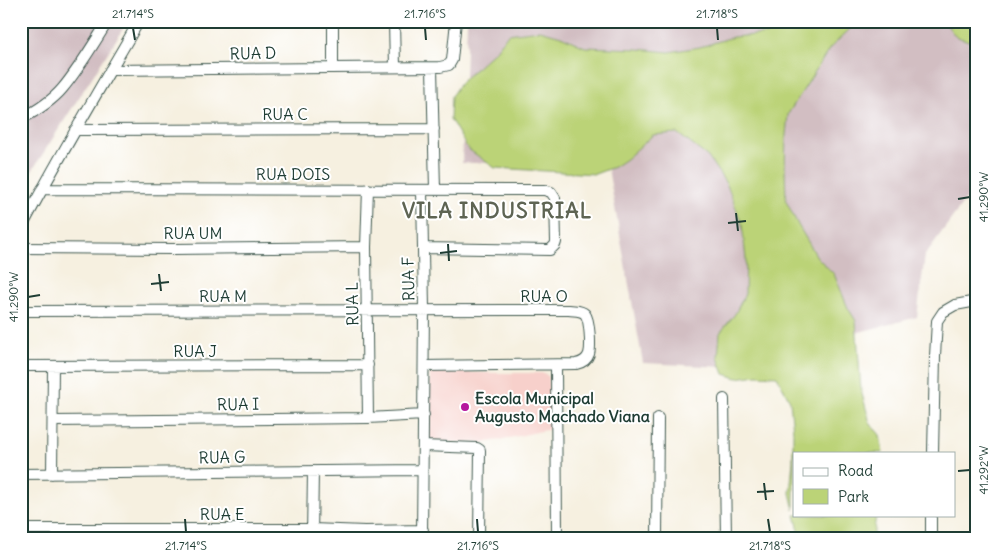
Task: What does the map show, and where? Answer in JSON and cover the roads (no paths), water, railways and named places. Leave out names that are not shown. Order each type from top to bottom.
[{"type":"street","points":[[21,119],[33,113],[62,90],[108,21]]},
{"type":"street","points":[[21,229],[75,130],[139,21]]},
{"type":"street","points":[[333,21],[334,68]]},
{"type":"street","points":[[394,21],[395,67]]},
{"type":"street","points":[[435,189],[432,68],[446,66],[451,63],[456,21]]},
{"type":"street","name":"RUA D","points":[[110,70],[432,68]]},
{"type":"street","name":"RUA C","points":[[75,130],[434,129]]},
{"type":"street","name":"RUA DOIS","points":[[42,189],[544,190],[551,192],[554,198],[556,242],[550,250],[422,248]]},
{"type":"street","name":"RUA L","points":[[368,189],[366,247],[368,418]]},
{"type":"street","name":"RUA F","points":[[422,190],[424,310],[422,534]]},
{"type":"street","name":"RUA UM","points":[[21,248],[366,247]]},
{"type":"street","points":[[933,452],[937,321],[943,312],[955,304],[977,300]]},
{"type":"street","name":"RUA M","points":[[21,311],[424,310]]},
{"type":"street","name":"RUA O","points":[[424,310],[570,310],[582,312],[588,322],[590,341],[588,355],[582,362],[576,364],[556,365]]},
{"type":"street","name":"RUA J","points":[[21,366],[368,365]]},
{"type":"street","points":[[424,366],[556,365],[557,538]]},
{"type":"street","points":[[52,474],[53,366]]},
{"type":"street","points":[[724,399],[726,538]]},
{"type":"street","name":"RUA I","points":[[53,420],[368,418],[424,415]]},
{"type":"street","points":[[657,538],[658,418]]},
{"type":"street","points":[[423,446],[476,448],[480,450],[479,538]]},
{"type":"street","name":"RUA G","points":[[21,474],[422,470]]},
{"type":"street","points":[[312,533],[313,471]]},
{"type":"street","points":[[931,538],[932,516]]},
{"type":"street","name":"RUA E","points":[[21,530],[422,534]]},
{"type":"place","name":"Escola Municipal Augusto Machado Viana","points":[[465,407]]},
{"type":"district","name":"VILA INDUSTRIAL","points":[[497,211]]}]
